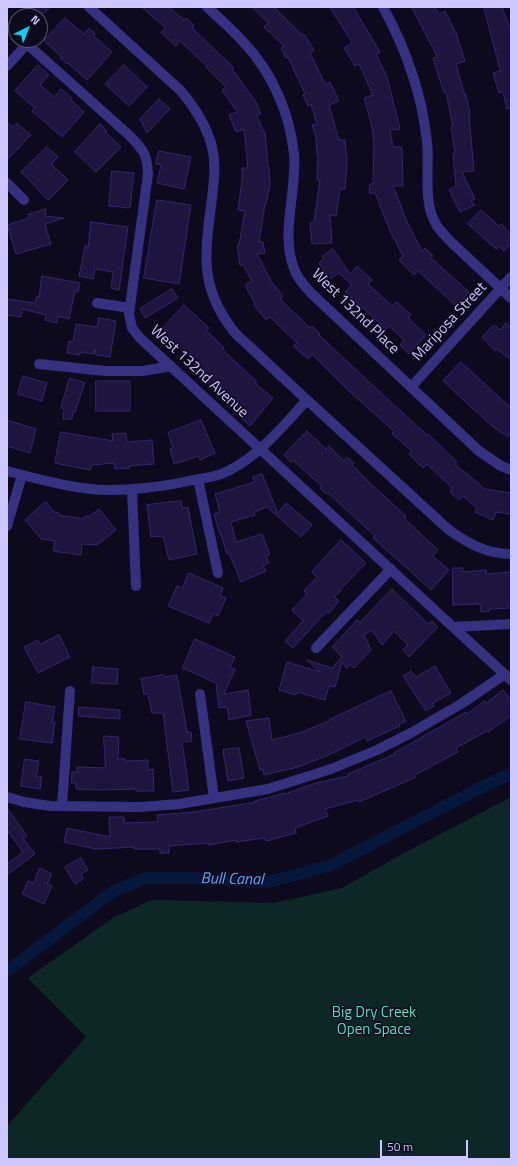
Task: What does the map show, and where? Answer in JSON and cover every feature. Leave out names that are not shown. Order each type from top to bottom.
[{"type":"street","points":[[89,7],[181,92],[192,104],[201,119],[212,147],[214,167],[206,247],[208,277],[216,303],[221,313],[236,334],[449,530],[462,540],[483,550],[502,554],[511,554]]},
{"type":"street","name":"West 132nd Place","points":[[207,7],[256,56],[273,84],[287,118],[292,137],[295,168],[288,241],[291,261],[297,276],[311,294],[479,451],[501,466],[511,470]]},
{"type":"street","points":[[383,7],[396,30],[413,73],[423,111],[428,143],[428,198],[431,213],[437,225],[450,241],[511,298]]},
{"type":"street","name":"West 132nd Avenue","points":[[7,66],[27,44],[130,136],[143,150],[147,160],[148,174],[130,308],[130,324],[132,328],[171,366],[508,677]]},
{"type":"street","points":[[7,183],[24,200]]},
{"type":"street","name":"Mariposa Street","points":[[411,387],[511,277]]},
{"type":"street","points":[[97,303],[130,308]]},
{"type":"street","points":[[39,364],[104,372],[144,371],[171,366]]},
{"type":"street","points":[[7,471],[76,487],[92,489],[132,489],[158,487],[198,479],[227,472],[261,449],[307,400]]},
{"type":"street","points":[[7,526],[22,475]]},
{"type":"street","points":[[198,479],[218,573]]},
{"type":"street","points":[[132,489],[136,586]]},
{"type":"street","points":[[316,648],[391,569]]},
{"type":"street","points":[[453,627],[511,624]]},
{"type":"street","points":[[8,798],[24,802],[62,806],[140,807],[180,804],[268,789],[331,769],[377,750],[409,734],[508,677]]},
{"type":"street","points":[[62,806],[70,691]]},
{"type":"street","points":[[200,694],[214,798]]},
{"type":"green space","name":"Big Dry Creek Open Space","points":[[511,797],[511,1159],[7,1159],[7,1126],[86,1037],[28,978],[114,917],[152,900],[274,903],[342,888],[404,853]]},
{"type":"building","points":[[32,7],[50,7],[48,9],[31,8]]},
{"type":"building","points":[[142,7],[169,7],[184,20],[186,18],[194,25],[192,28],[234,68],[232,69],[256,102],[261,114],[257,116],[265,134],[270,183],[259,242],[263,242],[265,253],[257,254],[272,283],[283,296],[280,299],[310,328],[312,326],[320,334],[319,335],[383,395],[427,435],[428,434],[457,462],[455,464],[485,489],[511,493],[511,514],[496,512],[493,520],[475,512],[477,508],[463,496],[459,500],[450,492],[452,488],[427,464],[423,468],[409,454],[412,451],[392,434],[394,431],[350,392],[312,354],[308,359],[293,346],[297,343],[270,317],[266,320],[254,305],[255,304],[245,285],[252,281],[243,265],[240,265],[237,246],[239,245],[245,211],[238,210],[242,181],[242,168],[248,168],[244,129],[236,132],[229,115],[237,112],[222,90],[226,87],[206,67],[207,66],[180,41],[176,46],[161,33],[165,28]]},
{"type":"building","points":[[252,7],[274,7],[302,35],[304,34],[314,50],[310,53],[325,84],[330,82],[339,101],[329,105],[339,140],[345,140],[347,160],[345,189],[340,189],[336,216],[330,215],[332,243],[312,244],[310,223],[314,222],[320,180],[317,180],[318,155],[316,137],[312,125],[317,124],[311,104],[308,106],[303,95],[305,94],[288,57],[286,58],[281,48],[284,46],[264,27],[268,23]]},
{"type":"building","points":[[330,7],[353,7],[380,52],[376,54],[387,77],[400,129],[390,130],[393,147],[402,147],[403,186],[393,186],[408,224],[422,251],[425,248],[433,256],[431,258],[469,292],[456,306],[418,271],[414,275],[399,260],[403,256],[391,233],[375,193],[369,193],[370,184],[373,184],[374,142],[371,122],[364,98],[373,95],[359,64],[355,66],[344,48],[352,43]]},
{"type":"building","points":[[412,7],[435,7],[439,14],[445,11],[456,33],[465,61],[456,64],[465,96],[466,95],[470,114],[474,171],[462,172],[475,199],[471,201],[475,205],[460,212],[449,190],[456,186],[453,153],[455,153],[451,126],[453,126],[446,92],[444,93],[433,58],[437,57]]},
{"type":"building","points":[[484,7],[502,7],[511,32],[511,108],[507,109],[503,92],[499,93],[493,73],[500,71]]},
{"type":"building","points":[[65,18],[84,34],[89,28],[95,34],[94,36],[112,52],[87,80],[60,58],[62,57],[48,45],[48,37]]},
{"type":"building","points":[[38,65],[49,75],[40,85],[54,97],[61,89],[72,98],[71,100],[84,112],[62,137],[32,111],[35,108],[15,91]]},
{"type":"building","points":[[124,65],[147,87],[129,106],[105,84]]},
{"type":"building","points":[[159,99],[170,109],[147,133],[140,119]]},
{"type":"building","points":[[7,122],[13,127],[17,123],[31,135],[7,160]]},
{"type":"building","points":[[100,124],[107,131],[105,132],[121,147],[96,172],[75,152]]},
{"type":"building","points":[[47,147],[58,157],[51,164],[68,180],[48,200],[21,172]]},
{"type":"building","points":[[159,151],[191,157],[184,189],[157,183],[161,165],[156,164]]},
{"type":"building","points":[[112,171],[134,173],[130,208],[109,206]]},
{"type":"building","points":[[157,200],[191,205],[179,284],[144,278]]},
{"type":"building","points":[[46,209],[45,216],[64,218],[45,224],[51,244],[16,254],[7,225],[29,218],[28,215]]},
{"type":"building","points":[[481,210],[499,226],[501,224],[511,234],[511,244],[504,251],[499,246],[496,249],[468,224]]},
{"type":"building","points":[[91,222],[128,227],[119,290],[111,288],[113,272],[95,269],[93,279],[79,276],[85,246],[88,246]]},
{"type":"building","points":[[333,249],[350,274],[357,266],[372,280],[368,284],[392,306],[397,302],[411,315],[408,318],[426,335],[409,354],[400,345],[404,340],[389,326],[386,329],[345,292],[352,285],[339,273],[330,279],[319,263],[324,259],[322,257]]},
{"type":"building","points":[[42,276],[80,283],[78,292],[75,291],[69,319],[58,316],[57,323],[45,320],[46,315],[22,309],[21,317],[7,315],[7,299],[35,303],[37,296],[39,297]]},
{"type":"building","points":[[172,289],[178,298],[145,318],[140,309]]},
{"type":"building","points":[[184,305],[209,328],[206,330],[224,348],[222,349],[257,382],[255,383],[273,398],[250,426],[192,368],[196,363],[168,336],[163,342],[156,336]]},
{"type":"building","points":[[99,318],[116,321],[110,357],[96,355],[95,349],[94,354],[80,352],[80,355],[67,353],[69,341],[73,342],[76,324],[97,327]]},
{"type":"building","points":[[506,323],[511,328],[511,360],[497,349],[495,351],[482,337],[494,325],[500,330]]},
{"type":"building","points":[[461,362],[511,408],[511,432],[508,437],[492,426],[443,381]]},
{"type":"building","points":[[23,376],[47,383],[42,401],[18,394]]},
{"type":"building","points":[[70,378],[85,383],[75,412],[73,412],[72,419],[63,419],[64,409],[61,408]]},
{"type":"building","points":[[96,381],[130,381],[130,411],[96,411]]},
{"type":"building","points":[[7,420],[36,429],[30,453],[7,446]]},
{"type":"building","points":[[201,420],[215,453],[200,460],[199,456],[174,464],[170,449],[173,448],[168,433]]},
{"type":"building","points":[[307,431],[326,449],[329,446],[344,461],[347,457],[354,463],[352,465],[406,516],[404,518],[438,550],[433,556],[449,570],[431,590],[373,538],[375,536],[328,493],[326,494],[320,488],[321,486],[293,460],[291,462],[284,455]]},
{"type":"building","points":[[61,432],[113,441],[112,434],[126,433],[127,442],[152,440],[154,464],[115,469],[114,463],[92,465],[90,470],[55,463]]},
{"type":"building","points":[[262,474],[278,513],[286,503],[312,525],[301,537],[267,507],[254,512],[255,515],[231,522],[236,542],[262,534],[270,554],[266,556],[269,563],[263,566],[266,571],[241,582],[229,553],[227,554],[219,532],[214,514],[220,512],[215,494],[255,482],[253,477]]},
{"type":"building","points":[[181,501],[182,508],[188,507],[197,554],[169,560],[163,536],[151,537],[147,505]]},
{"type":"building","points":[[46,502],[54,512],[59,513],[59,515],[84,519],[85,516],[90,516],[99,509],[116,530],[97,545],[82,544],[81,555],[53,551],[55,541],[41,539],[25,520]]},
{"type":"building","points":[[341,540],[366,563],[340,590],[335,597],[339,601],[329,613],[326,612],[293,648],[285,641],[303,621],[292,610],[307,594],[304,591],[317,577],[312,572]]},
{"type":"building","points":[[453,568],[463,568],[463,572],[486,570],[487,574],[511,572],[511,608],[489,609],[490,611],[481,612],[480,604],[453,605]]},
{"type":"building","points":[[189,573],[223,588],[220,596],[226,598],[218,616],[213,614],[209,623],[168,606],[177,586],[182,588]]},
{"type":"building","points":[[392,589],[428,624],[432,621],[438,627],[409,657],[403,650],[408,645],[394,631],[382,645],[372,630],[364,635],[371,650],[354,668],[350,664],[347,668],[342,663],[335,687],[329,686],[325,700],[297,692],[296,695],[279,690],[287,662],[320,672],[307,660],[332,668],[342,657],[332,647],[357,620],[360,622]]},
{"type":"building","points":[[59,635],[70,657],[38,673],[24,647],[38,640],[40,644]]},
{"type":"building","points":[[195,639],[235,657],[230,667],[235,669],[224,694],[248,690],[251,715],[229,720],[227,707],[219,708],[216,683],[183,668]]},
{"type":"building","points":[[435,666],[451,693],[433,703],[434,706],[426,711],[403,676],[411,671],[416,677]]},
{"type":"building","points":[[93,667],[118,669],[117,684],[92,683]]},
{"type":"building","points":[[164,675],[165,677],[177,675],[187,732],[191,732],[192,741],[182,742],[189,790],[173,792],[163,713],[152,713],[148,694],[144,694],[141,679]]},
{"type":"building","points":[[503,690],[511,700],[511,716],[488,732],[487,731],[456,748],[458,752],[415,775],[416,777],[359,802],[358,800],[325,809],[328,816],[295,828],[296,833],[266,841],[265,838],[236,842],[236,840],[208,845],[207,843],[169,846],[169,853],[160,853],[160,849],[134,849],[134,847],[96,849],[64,842],[67,828],[110,837],[109,817],[124,817],[124,823],[158,822],[157,815],[194,812],[256,802],[255,801],[285,794],[316,783],[348,776],[348,774],[395,754],[394,753],[466,712],[467,714],[485,701],[486,703]]},
{"type":"building","points":[[391,691],[406,721],[399,724],[400,726],[367,741],[365,737],[329,755],[298,767],[264,775],[263,769],[260,770],[246,721],[269,718],[272,740],[299,733],[329,721]]},
{"type":"building","points":[[26,702],[55,707],[52,722],[55,722],[52,743],[20,739]]},
{"type":"building","points":[[79,707],[120,710],[120,719],[79,716]]},
{"type":"building","points":[[104,736],[119,737],[118,759],[125,759],[125,761],[148,760],[148,770],[153,769],[154,791],[136,791],[136,789],[76,789],[76,783],[71,783],[72,772],[77,772],[77,767],[105,768]]},
{"type":"building","points":[[239,748],[244,778],[228,781],[223,750]]},
{"type":"building","points":[[25,759],[39,761],[36,777],[42,777],[40,789],[21,786]]},
{"type":"building","points":[[7,808],[27,836],[23,838],[35,854],[7,875],[7,864],[23,852],[7,830]]},
{"type":"building","points":[[81,858],[88,870],[81,874],[83,879],[75,884],[65,867]]},
{"type":"building","points":[[40,868],[52,874],[47,884],[52,886],[44,904],[22,894],[28,881],[33,883]]},
{"type":"waterway","name":"Bull Canal","points":[[7,971],[114,891],[146,878],[190,878],[268,882],[329,866],[482,787],[511,774]]}]
